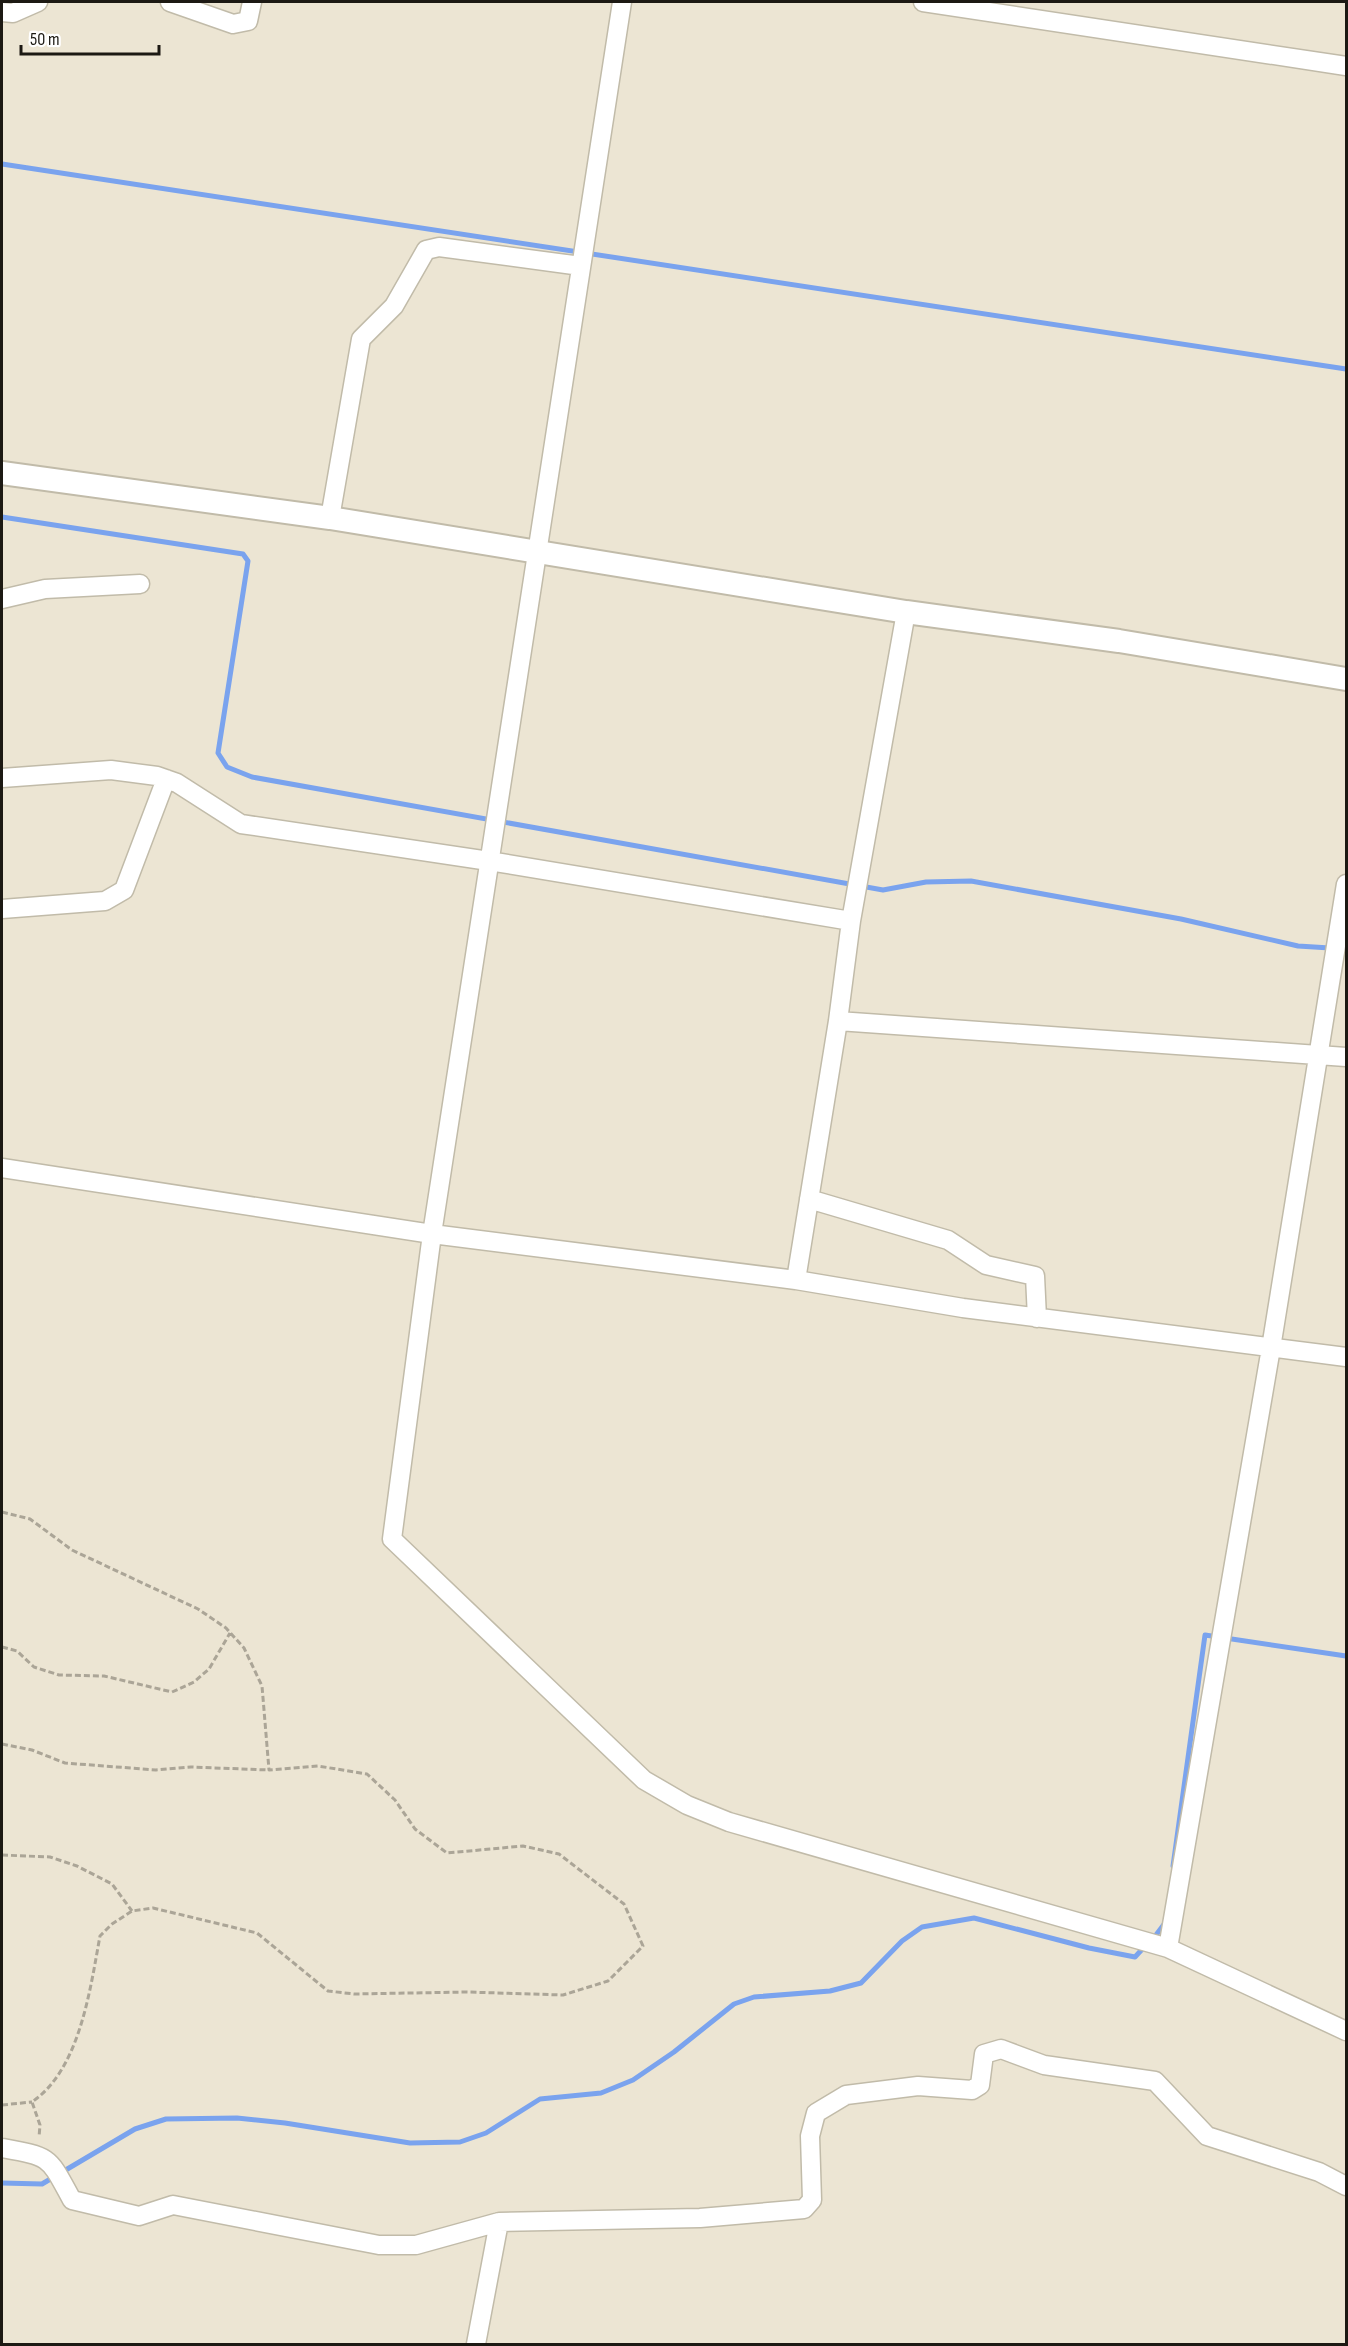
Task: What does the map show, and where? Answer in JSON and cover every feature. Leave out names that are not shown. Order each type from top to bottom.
[{"type":"street","points":[[2,12],[12,13],[38,2]]},
{"type":"street","points":[[170,2],[233,24],[248,21],[252,2]]},
{"type":"street","points":[[622,2],[432,1234],[392,1539],[644,1780],[687,1805],[729,1822],[1167,1948],[1347,2031]]},
{"type":"street","points":[[923,2],[1347,66]]},
{"type":"street","points":[[330,518],[361,339],[394,306],[426,250],[439,247],[581,266]]},
{"type":"street","points":[[2,473],[330,518],[906,612],[1119,641],[1347,679]]},
{"type":"street","points":[[2,599],[45,590],[140,584]]},
{"type":"street","points":[[795,1280],[838,1021],[851,921],[906,612]]},
{"type":"street","points":[[2,778],[111,770],[166,779],[177,783],[241,824],[489,861],[851,921]]},
{"type":"street","points":[[2,909],[105,902],[124,890],[166,779]]},
{"type":"street","points":[[1167,1948],[1320,1053],[1343,934],[1347,884]]},
{"type":"street","points":[[838,1021],[1320,1053],[1347,1057]]},
{"type":"street","points":[[2,1168],[432,1234],[795,1280],[1037,1318],[1347,1357]]},
{"type":"street","points":[[809,1199],[948,1240],[986,1265],[1035,1276],[1037,1318]]},
{"type":"street","points":[[2,2148],[38,2154],[52,2163],[72,2200],[139,2216],[173,2205],[379,2245],[416,2245],[499,2223],[700,2218],[804,2209],[812,2200],[810,2136],[816,2113],[846,2096],[918,2086],[972,2090],[980,2085],[984,2054],[1001,2049],[1044,2065],[1155,2081],[1207,2136],[1319,2172],[1347,2186]]},
{"type":"street","points":[[476,2344],[499,2223]]},
{"type":"path","points":[[2,1512],[30,1519],[72,1550],[119,1574],[198,1609],[230,1633],[244,1648],[262,1686],[269,1770]]},
{"type":"path","points":[[2,1647],[17,1651],[34,1667],[59,1676],[104,1676],[172,1692],[194,1682],[209,1669],[230,1633]]},
{"type":"path","points":[[2,1744],[32,1750],[64,1763],[156,1770],[190,1767],[269,1770],[318,1766],[367,1774],[395,1800],[415,1829],[447,1853],[523,1846],[559,1854],[624,1904],[643,1946],[608,1981],[563,1995],[467,1992],[354,1994],[328,1991],[257,1933],[153,1908],[132,1911],[112,1924],[100,1936],[74,2049],[61,2072],[32,2102],[2,2105]]},
{"type":"path","points":[[2,1855],[50,1857],[77,1866],[112,1884],[132,1911]]},
{"type":"path","points":[[32,2102],[40,2125],[38,2154]]},
{"type":"waterway","points":[[2,164],[1346,369]]},
{"type":"waterway","points":[[2,517],[243,554],[248,561],[218,753],[227,767],[252,777],[883,890],[926,882],[971,881],[1181,919],[1298,946],[1346,949]]},
{"type":"waterway","points":[[1173,1866],[1205,1635],[1346,1656]]},
{"type":"waterway","points":[[2,2183],[42,2184],[135,2129],[166,2119],[237,2118],[285,2123],[410,2143],[460,2142],[486,2133],[540,2099],[601,2093],[633,2080],[674,2052],[734,2004],[754,1997],[830,1991],[861,1983],[902,1941],[922,1927],[974,1918],[1089,1948],[1135,1957],[1146,1945]]},
{"type":"waterway","points":[[1153,1939],[1165,1923]]}]
